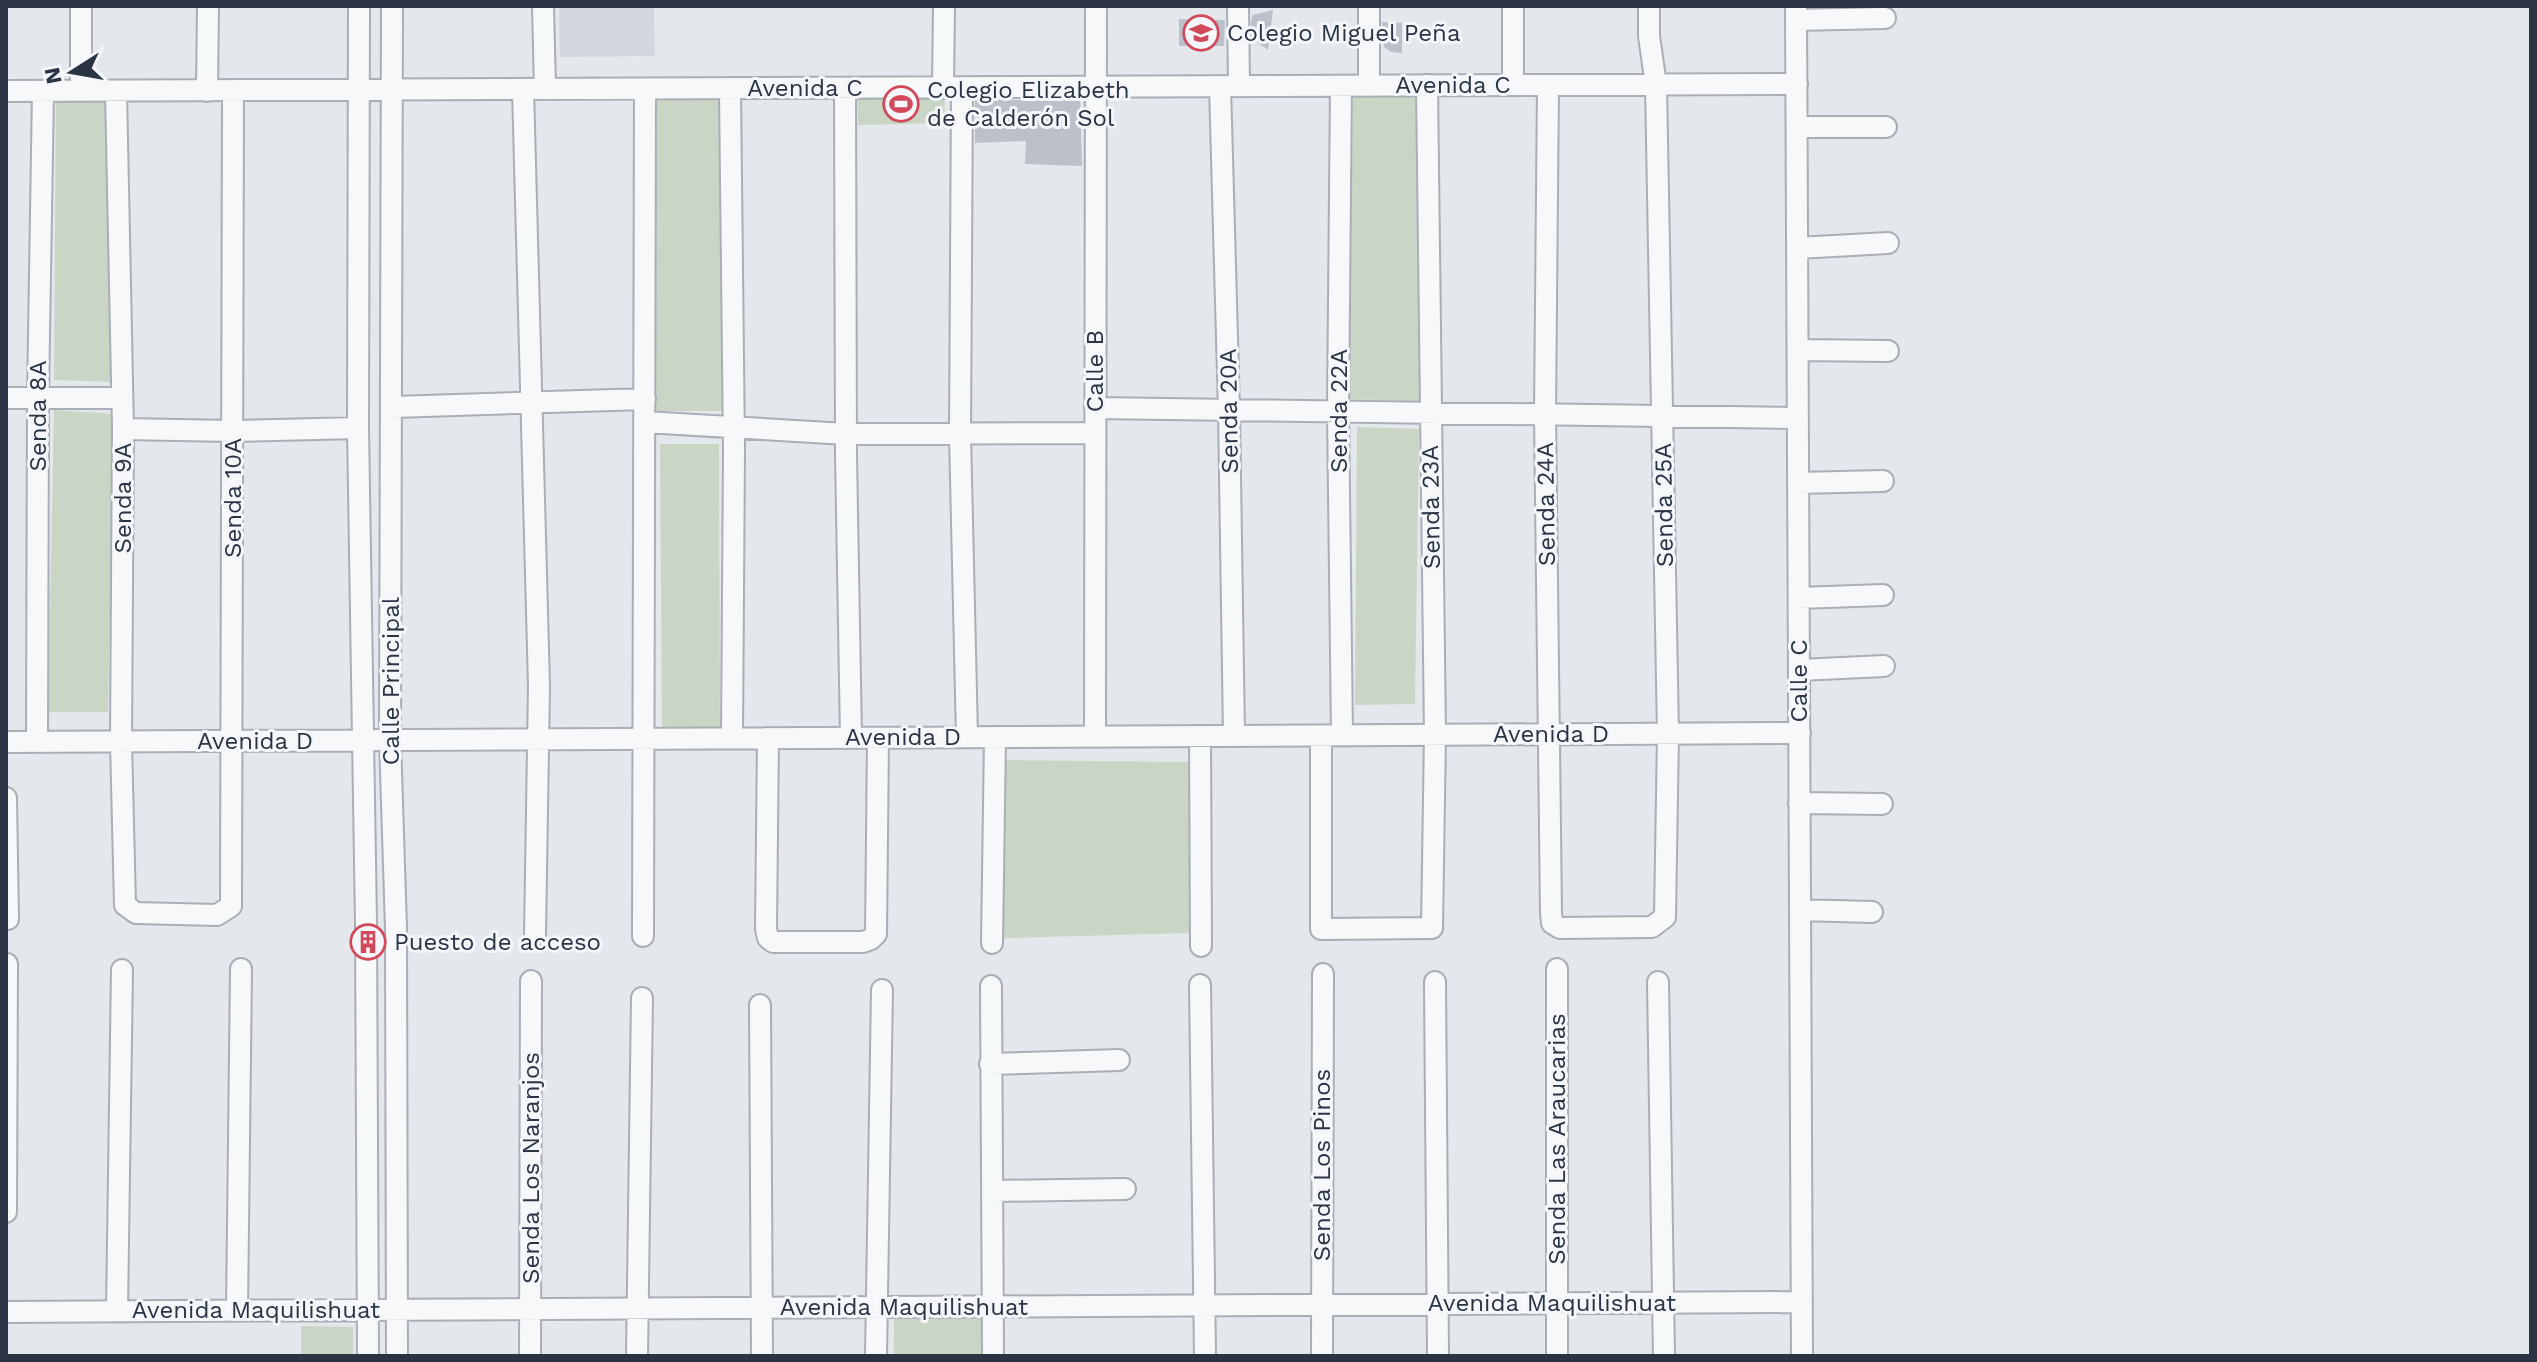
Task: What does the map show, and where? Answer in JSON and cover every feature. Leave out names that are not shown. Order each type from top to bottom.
[{"type":"street","points":[[81,6],[81,91]]},
{"type":"street","points":[[207,91],[208,6]]},
{"type":"street","name":"Calle Principal","points":[[359,6],[358,428],[366,923],[368,1356]]},
{"type":"street","name":"Calle Principal","points":[[392,6],[390,740],[396,924],[397,1356]]},
{"type":"street","points":[[543,6],[545,89]]},
{"type":"street","points":[[944,6],[952,88],[967,737]]},
{"type":"street","name":"Calle B","points":[[1095,737],[1096,6]]},
{"type":"street","name":"Senda 20A","points":[[1234,736],[1229,410],[1229,86],[1238,6]]},
{"type":"street","points":[[1369,6],[1369,86]]},
{"type":"street","points":[[1513,6],[1513,85]]},
{"type":"street","name":"Senda 25A","points":[[1552,923],[1560,928],[1652,927],[1665,917],[1668,734],[1656,85],[1649,36],[1649,6]]},
{"type":"street","points":[[1796,13],[1885,18]]},
{"type":"street","name":"Calle C","points":[[1796,13],[1802,1356]]},
{"type":"street","name":"Avenida C","points":[[6,91],[1797,84]]},
{"type":"street","name":"Senda 23A","points":[[1321,929],[1432,928],[1435,735],[1427,85]]},
{"type":"street","name":"Senda 24A","points":[[1548,85],[1545,414],[1552,923]]},
{"type":"street","name":"Senda 22A","points":[[1321,929],[1332,735],[1341,86]]},
{"type":"street","points":[[730,88],[734,429],[732,738]]},
{"type":"street","points":[[845,88],[851,738]]},
{"type":"street","points":[[523,89],[534,404],[539,739],[535,935]]},
{"type":"street","points":[[643,936],[645,89]]},
{"type":"street","name":"Senda 10A","points":[[125,905],[136,913],[217,915],[231,906],[233,90]]},
{"type":"street","name":"Senda 8A","points":[[37,742],[43,91]]},
{"type":"street","name":"Senda 9A","points":[[116,91],[123,429],[121,742],[125,905]]},
{"type":"street","points":[[1797,127],[1886,127]]},
{"type":"street","points":[[1797,248],[1888,243]]},
{"type":"street","points":[[1799,350],[1888,351]]},
{"type":"street","points":[[6,398],[121,398]]},
{"type":"street","points":[[393,407],[645,399]]},
{"type":"street","points":[[1095,408],[1798,418]]},
{"type":"street","points":[[645,422],[846,434],[1095,433]]},
{"type":"street","points":[[123,429],[233,431],[358,428]]},
{"type":"street","points":[[1798,483],[1883,481]]},
{"type":"street","points":[[1799,598],[1883,595]]},
{"type":"street","points":[[1799,670],[1884,666]]},
{"type":"street","name":"Avenida D","points":[[6,742],[1800,733]]},
{"type":"street","points":[[1200,736],[1201,946]]},
{"type":"street","points":[[992,943],[995,737]]},
{"type":"street","points":[[768,738],[768,938],[773,942],[863,942],[876,934],[878,739]]},
{"type":"street","points":[[6,798],[8,919]]},
{"type":"street","points":[[1799,803],[1882,804]]},
{"type":"street","points":[[1800,910],[1872,912]]},
{"type":"street","points":[[366,923],[396,924]]},
{"type":"street","points":[[6,1212],[7,964]]},
{"type":"street","points":[[237,1311],[241,969]]},
{"type":"street","name":"Senda Las Araucarias","points":[[1557,969],[1557,1356]]},
{"type":"street","points":[[117,1311],[122,970]]},
{"type":"street","name":"Senda Los Pinos","points":[[1322,1356],[1323,974]]},
{"type":"street","name":"Senda Los Naranjos","points":[[530,1356],[531,981]]},
{"type":"street","points":[[1435,982],[1438,1356]]},
{"type":"street","points":[[1658,982],[1664,1356]]},
{"type":"street","points":[[1200,985],[1205,1356]]},
{"type":"street","points":[[991,986],[993,1356]]},
{"type":"street","points":[[876,1356],[882,990]]},
{"type":"street","points":[[637,1356],[642,998]]},
{"type":"street","points":[[760,1005],[762,1356]]},
{"type":"street","points":[[990,1064],[1119,1060]]},
{"type":"street","points":[[993,1191],[1125,1189]]},
{"type":"street","name":"Avenida Maquilishuat","points":[[6,1312],[1802,1302]]},
{"type":"shaded area","points":[[559,6],[654,6],[655,56],[560,57]]},
{"type":"green space","name":"Colegio Elizabeth de Calderón Sol","points":[[857,84],[944,85],[945,123],[858,125]]},
{"type":"green space","points":[[104,90],[113,382],[54,380],[56,95]]},
{"type":"green space","points":[[652,96],[722,96],[727,411],[654,411]]},
{"type":"green space","points":[[1353,97],[1419,97],[1419,401],[1349,399]]},
{"type":"green space","points":[[54,410],[114,414],[108,712],[48,712]]},
{"type":"green space","points":[[1357,427],[1419,429],[1415,704],[1355,705]]},
{"type":"green space","points":[[660,444],[719,444],[720,731],[662,731]]},
{"type":"green space","points":[[1002,760],[1193,762],[1189,933],[1004,938]]},
{"type":"green space","points":[[985,1317],[985,1356],[894,1356],[894,1319]]},
{"type":"green space","points":[[301,1326],[353,1327],[353,1356],[301,1356]]},
{"type":"building","points":[[1273,10],[1268,50],[1251,38],[1251,20],[1253,15]]},
{"type":"building","name":"Colegio Miguel Peña","points":[[1179,19],[1225,20],[1224,46],[1179,46]]},
{"type":"building","points":[[1382,22],[1402,23],[1402,53],[1391,52],[1384,47]]},
{"type":"building","name":"Colegio Elizabeth de Calderón Sol","points":[[975,100],[1080,100],[1082,166],[1025,164],[1026,141],[975,143]]},
{"type":"place","name":"Colegio Miguel Peña","points":[[1201,33]]},
{"type":"place","name":"Colegio Elizabeth de Calderón Sol","points":[[901,104]]},
{"type":"place","name":"Puesto de acceso","points":[[368,942]]}]
